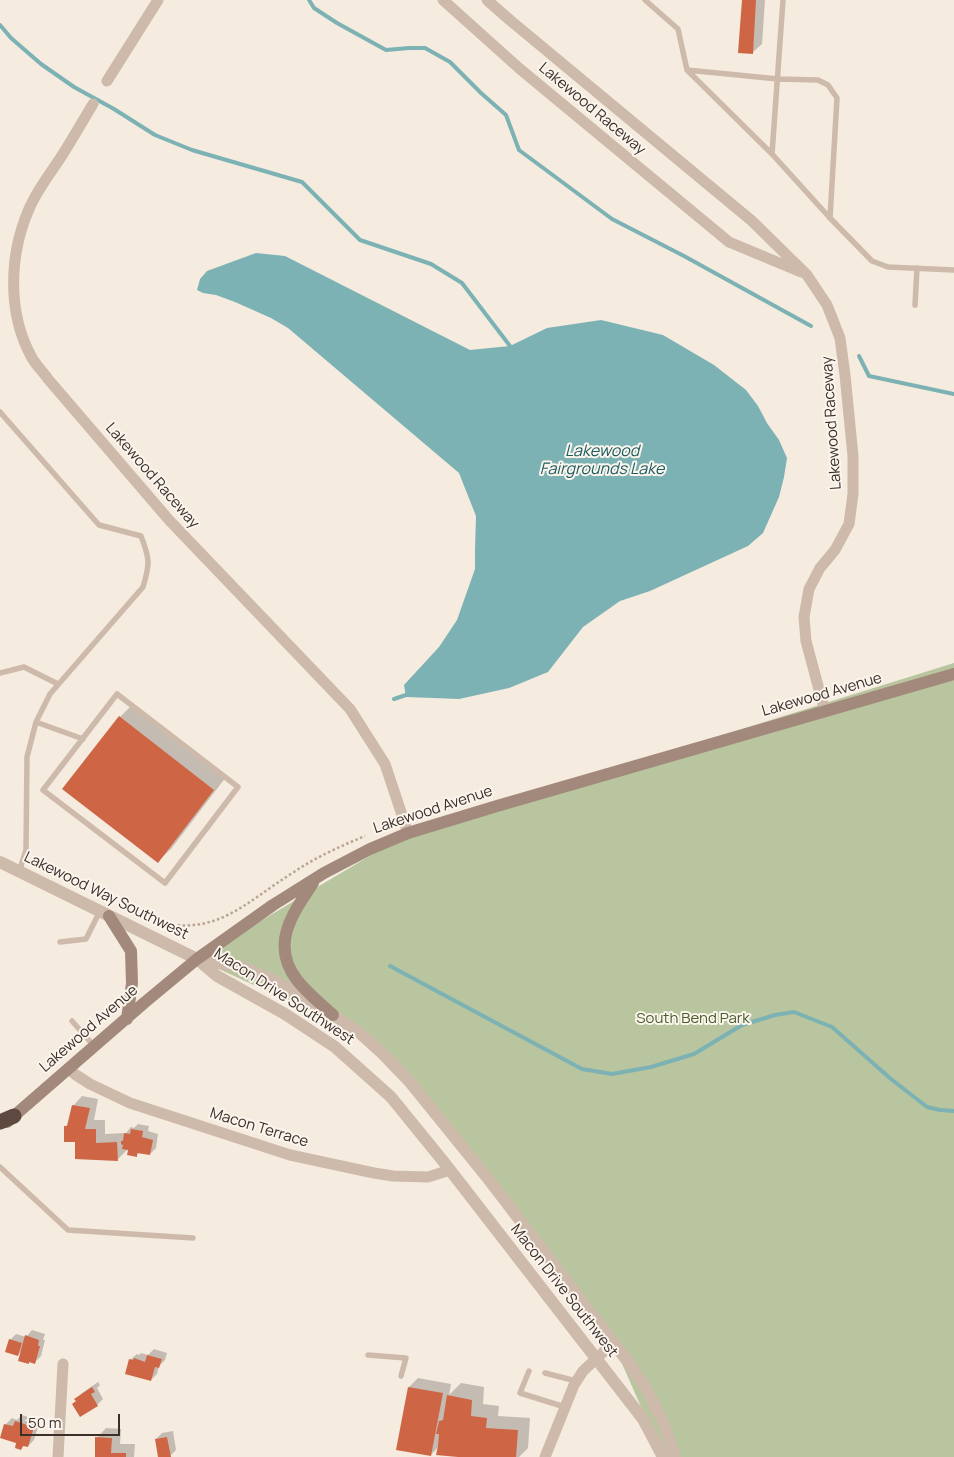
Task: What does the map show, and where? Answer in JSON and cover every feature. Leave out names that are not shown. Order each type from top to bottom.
[{"type":"highway","points":[[0,1122],[14,1116]]},
{"type":"main road","name":"Lakewood Avenue","points":[[0,1129],[197,959],[316,878],[370,848],[408,833],[497,806],[954,674]]},
{"type":"main road","points":[[316,878],[289,923],[284,952],[287,964],[297,980],[333,1015]]},
{"type":"main road","points":[[104,913],[131,951],[132,983],[127,1018]]},
{"type":"street","points":[[107,81],[158,0]]},
{"type":"street","name":"Lakewood Raceway","points":[[443,0],[520,69],[729,242],[807,275]]},
{"type":"street","name":"Lakewood Raceway","points":[[487,0],[752,221],[807,275],[827,305],[840,338],[853,456],[853,494],[849,524],[835,550],[820,568],[809,589],[804,617],[806,641],[825,712]]},
{"type":"street","name":"Lakewood Raceway","points":[[93,104],[29,208],[20,232],[13,279],[14,304],[21,333],[32,358],[48,379],[169,520],[350,710],[385,764],[408,833]]},
{"type":"street","name":"Lakewood Way Southwest","points":[[0,862],[197,959]]},
{"type":"street","name":"Macon Drive Southwest","points":[[197,959],[242,967],[271,979],[362,1034],[409,1081],[490,1181],[647,1390],[665,1426],[675,1457]]},
{"type":"street","name":"Macon Drive Southwest","points":[[197,959],[217,976],[285,1014],[335,1047],[391,1097],[450,1170],[643,1420],[663,1457]]},
{"type":"street","name":"Macon Terrace","points":[[70,1069],[90,1084],[130,1103],[290,1156],[393,1176],[428,1177],[450,1170]]},
{"type":"street","points":[[545,1457],[576,1381],[583,1371],[613,1343]]},
{"type":"street","points":[[58,1457],[63,1364]]},
{"type":"lane","points":[[645,0],[678,29],[687,70],[772,154],[872,261],[888,267],[954,270]]},
{"type":"lane","points":[[772,154],[783,0]]},
{"type":"lane","points":[[687,70],[818,80],[828,85],[838,98],[830,218]]},
{"type":"lane","points":[[916,305],[917,268]]},
{"type":"lane","points":[[0,412],[99,525],[141,536],[149,568],[143,586],[50,694],[36,722],[27,757],[26,850],[19,872]]},
{"type":"lane","points":[[0,673],[24,667],[58,684]]},
{"type":"lane","points":[[117,694],[238,787],[164,883],[43,790],[83,738],[117,694]]},
{"type":"lane","points":[[36,722],[83,738]]},
{"type":"lane","points":[[60,942],[86,939],[104,913]]},
{"type":"lane","points":[[72,1021],[95,1047]]},
{"type":"lane","points":[[0,1167],[68,1230],[194,1238]]},
{"type":"lane","points":[[368,1355],[406,1358],[401,1376]]},
{"type":"lane","points":[[529,1371],[520,1393],[566,1407]]},
{"type":"lane","points":[[545,1373],[576,1381]]},
{"type":"path","points":[[153,921],[167,925],[196,926],[224,918],[295,871],[340,846],[366,836]]},
{"type":"green space","name":"South Bend Park","points":[[954,663],[954,1457],[663,1457],[613,1343],[409,1081],[361,1034],[197,959],[408,833]]},
{"type":"water","name":"Lakewood Fairgrounds Lake","points":[[256,253],[285,256],[470,350],[510,346],[547,328],[601,320],[663,335],[714,365],[746,390],[779,440],[787,458],[784,477],[779,497],[763,533],[748,546],[650,591],[620,601],[583,627],[548,672],[509,688],[459,699],[406,697],[404,685],[439,647],[457,620],[475,569],[476,516],[459,473],[288,328],[235,302],[197,290],[200,279],[207,271]]},
{"type":"building","points":[[742,0],[756,0],[753,54],[738,53]]},
{"type":"building","points":[[119,716],[214,790],[158,863],[62,789]]},
{"type":"building","points":[[72,1105],[90,1108],[85,1129],[96,1129],[96,1143],[117,1142],[118,1161],[75,1159],[75,1142],[64,1142],[64,1126],[67,1126]]},
{"type":"building","points":[[131,1129],[143,1131],[142,1137],[153,1140],[150,1155],[137,1153],[137,1157],[127,1155],[128,1150],[122,1149],[121,1141],[123,1141],[124,1133],[130,1134]]},
{"type":"building","points":[[25,1335],[39,1340],[38,1346],[40,1346],[35,1364],[18,1361]]},
{"type":"building","points":[[9,1339],[22,1343],[18,1356],[5,1352]]},
{"type":"building","points":[[147,1355],[162,1359],[159,1368],[155,1367],[151,1381],[125,1374],[129,1359],[133,1360],[134,1358],[145,1362]]},
{"type":"building","points":[[92,1387],[95,1392],[91,1394],[98,1406],[80,1417],[72,1404],[76,1401],[74,1399]]},
{"type":"building","points":[[408,1387],[443,1393],[431,1456],[396,1450]]},
{"type":"building","points":[[447,1395],[472,1400],[471,1416],[487,1418],[486,1428],[518,1430],[516,1457],[436,1455],[439,1434],[436,1434],[439,1421],[443,1420]]},
{"type":"building","points":[[15,1421],[34,1427],[28,1447],[23,1446],[21,1450],[15,1448],[16,1443],[0,1438],[4,1424],[13,1426]]},
{"type":"building","points":[[95,1437],[112,1438],[111,1453],[126,1453],[126,1457],[95,1457]]},
{"type":"building","points":[[167,1437],[171,1457],[158,1457],[155,1439]]},
{"type":"waterway","points":[[309,0],[314,8],[337,23],[386,50],[425,48],[450,62],[506,115],[519,150],[612,219],[684,256],[811,326]]},
{"type":"waterway","points":[[0,25],[11,38],[41,64],[74,87],[155,135],[192,150],[302,182],[360,240],[431,264],[462,283],[510,346],[510,350]]},
{"type":"waterway","points":[[859,356],[869,376],[954,394]]},
{"type":"waterway","points":[[394,699],[409,694]]},
{"type":"waterway","points":[[390,966],[582,1069],[612,1074],[651,1067],[694,1054],[742,1025],[775,1015],[794,1012],[832,1027],[891,1079],[927,1107],[954,1111]]}]
